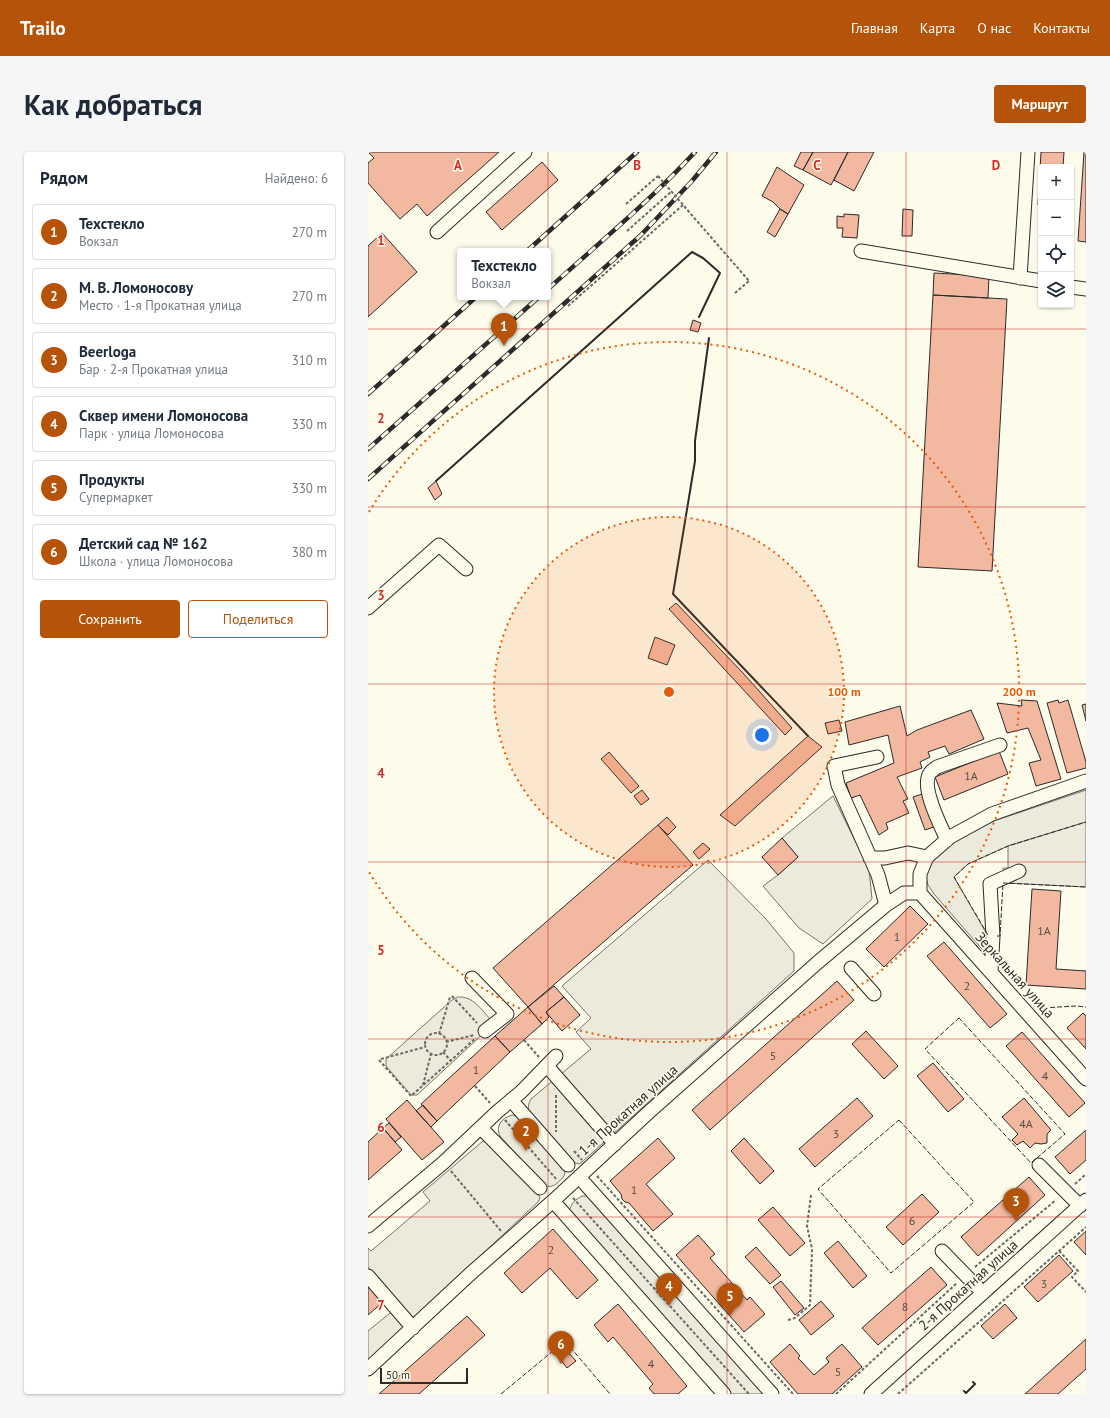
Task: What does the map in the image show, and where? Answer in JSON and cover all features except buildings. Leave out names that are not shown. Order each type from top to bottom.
[{"type":"street","points":[[437,232],[525,152]]},
{"type":"street","points":[[1020,278],[1028,152]]},
{"type":"street","points":[[861,251],[1038,281]]},
{"type":"street","points":[[1074,287],[1086,289]]},
{"type":"street","points":[[368,608],[439,545],[466,570]]},
{"type":"street","points":[[947,840],[928,791],[930,772],[938,767],[1000,745]]},
{"type":"street","points":[[877,757],[834,766],[838,785],[878,874],[886,905]]},
{"type":"street","points":[[920,893],[920,874],[927,857],[947,840],[992,814],[1086,781]]},
{"type":"street","points":[[870,858],[885,858],[908,853],[927,857]]},
{"type":"street","points":[[991,972],[993,936],[990,884],[1019,871]]},
{"type":"street","name":"1-я Прокатная улица","points":[[368,1369],[508,1240],[566,1190],[615,1144],[817,963],[886,905],[904,893],[920,893]]},
{"type":"street","name":"Зеркальная улица","points":[[920,893],[1085,1076]]},
{"type":"street","points":[[851,968],[874,994]]},
{"type":"street","points":[[472,978],[507,1014],[484,1032]]},
{"type":"street","points":[[368,1226],[443,1163],[511,1100],[553,1066],[615,1144]]},
{"type":"street","points":[[511,1100],[568,1165]]},
{"type":"street","points":[[482,1128],[540,1188]]},
{"type":"street","points":[[1039,1164],[1083,1203]]},
{"type":"street","points":[[579,1177],[772,1394]]},
{"type":"street","points":[[553,1201],[724,1394]]},
{"type":"street","name":"2-я Прокатная улица","points":[[871,1394],[1083,1203]]},
{"type":"street","points":[[942,1251],[983,1293]]},
{"type":"street","points":[[368,1276],[413,1328]]},
{"type":"path","points":[[626,204],[658,176],[750,281],[735,294]]},
{"type":"path","points":[[628,231],[672,191]]},
{"type":"path","points":[[568,306],[683,205]]},
{"type":"path","points":[[439,1034],[451,996],[484,1032]]},
{"type":"path","points":[[446,1042],[484,1032]]},
{"type":"path","points":[[425,1047],[380,1059],[411,1096],[484,1032]]},
{"type":"path","points":[[432,1034],[439,1034],[445,1038],[446,1042],[447,1046],[443,1052],[437,1055],[431,1054],[425,1047],[428,1036],[432,1034]]},
{"type":"path","points":[[524,1040],[553,1066],[556,1132],[551,1126]]},
{"type":"path","points":[[443,1052],[451,1061]]},
{"type":"path","points":[[422,1086],[431,1054]]},
{"type":"path","points":[[475,1086],[749,1394]]},
{"type":"path","points":[[573,1150],[793,1394]]},
{"type":"path","points":[[443,1163],[508,1240]]},
{"type":"path","points":[[788,1320],[795,1318],[810,1305],[812,1249],[807,1226],[812,1195]]},
{"type":"path","points":[[898,1394],[1086,1227]]},
{"type":"path","points":[[1060,1251],[1078,1271],[1072,1277],[1086,1292]]},
{"type":"shaded area","points":[[1086,790],[1086,822],[1008,846],[968,864],[954,877],[988,936],[995,964],[934,894],[928,885],[926,878],[930,862],[956,841],[994,821]]},
{"type":"shaded area","points":[[833,796],[869,869],[872,899],[823,944],[799,928],[763,886],[798,857],[782,838]]},
{"type":"shaded area","points":[[1086,822],[1086,887],[1007,883],[1003,874],[1003,868],[1008,868],[1008,846]]},
{"type":"shaded area","points":[[708,860],[766,919],[794,953],[794,971],[582,1162],[579,1164],[575,1163],[529,1112],[528,1109],[531,1099],[591,1049],[576,1032],[591,1018],[562,986]]},
{"type":"shaded area","points":[[458,997],[463,997],[472,1001],[480,1007],[490,1019],[486,1031],[417,1095],[411,1095],[386,1066],[386,1059],[452,1000]]},
{"type":"shaded area","points":[[513,1115],[517,1117],[562,1167],[565,1172],[564,1176],[556,1184],[545,1186],[500,1136],[499,1125],[503,1120]]},
{"type":"shaded area","points":[[483,1141],[488,1141],[537,1192],[540,1198],[538,1202],[368,1361],[368,1331],[400,1305],[368,1267],[368,1248],[371,1251],[430,1201],[423,1192]]},
{"type":"shaded area","points":[[582,1196],[588,1196],[765,1394],[730,1394],[569,1212],[574,1202]]},
{"type":"railway","points":[[530,248],[637,152]]},
{"type":"railway","points":[[551,286],[642,205],[695,152]]},
{"type":"railway","points":[[368,479],[641,235],[692,181],[716,152]]},
{"type":"railway","points":[[368,394],[473,300]]},
{"type":"railway","points":[[368,449],[536,300]]},
{"type":"fence","points":[[988,935],[954,877],[968,864],[1008,846],[1086,822]]},
{"type":"fence","points":[[997,936],[1000,936],[1003,883],[1086,887]]},
{"type":"fence","points":[[1039,1003],[1042,1008],[1076,1006],[1086,1007]]},
{"type":"fence","points":[[959,1018],[1065,1134],[1031,1163],[925,1049],[959,1018]]},
{"type":"fence","points":[[899,1120],[974,1202],[891,1273],[818,1189],[899,1120]]},
{"type":"fence","points":[[501,1394],[565,1341],[610,1394]]},
{"type":"wall","points":[[436,481],[692,252],[703,258],[720,273],[699,317]]},
{"type":"wall","points":[[709,338],[695,441],[695,461],[673,594],[808,736]]},
{"type":"wall","points":[[964,1391],[966,1393],[975,1384],[973,1382]]},
{"type":"place","name":"Техстекло","points":[[504,346]]},
{"type":"place","name":"М. В. Ломоносову","points":[[526,1151]]},
{"type":"place","name":"Beerloga","points":[[1016,1221]]},
{"type":"place","name":"Сквер имени Ломоносова","points":[[669,1306]]},
{"type":"place","name":"Продукты","points":[[730,1316]]},
{"type":"place","name":"Детский сад № 162","points":[[561,1364]]}]
